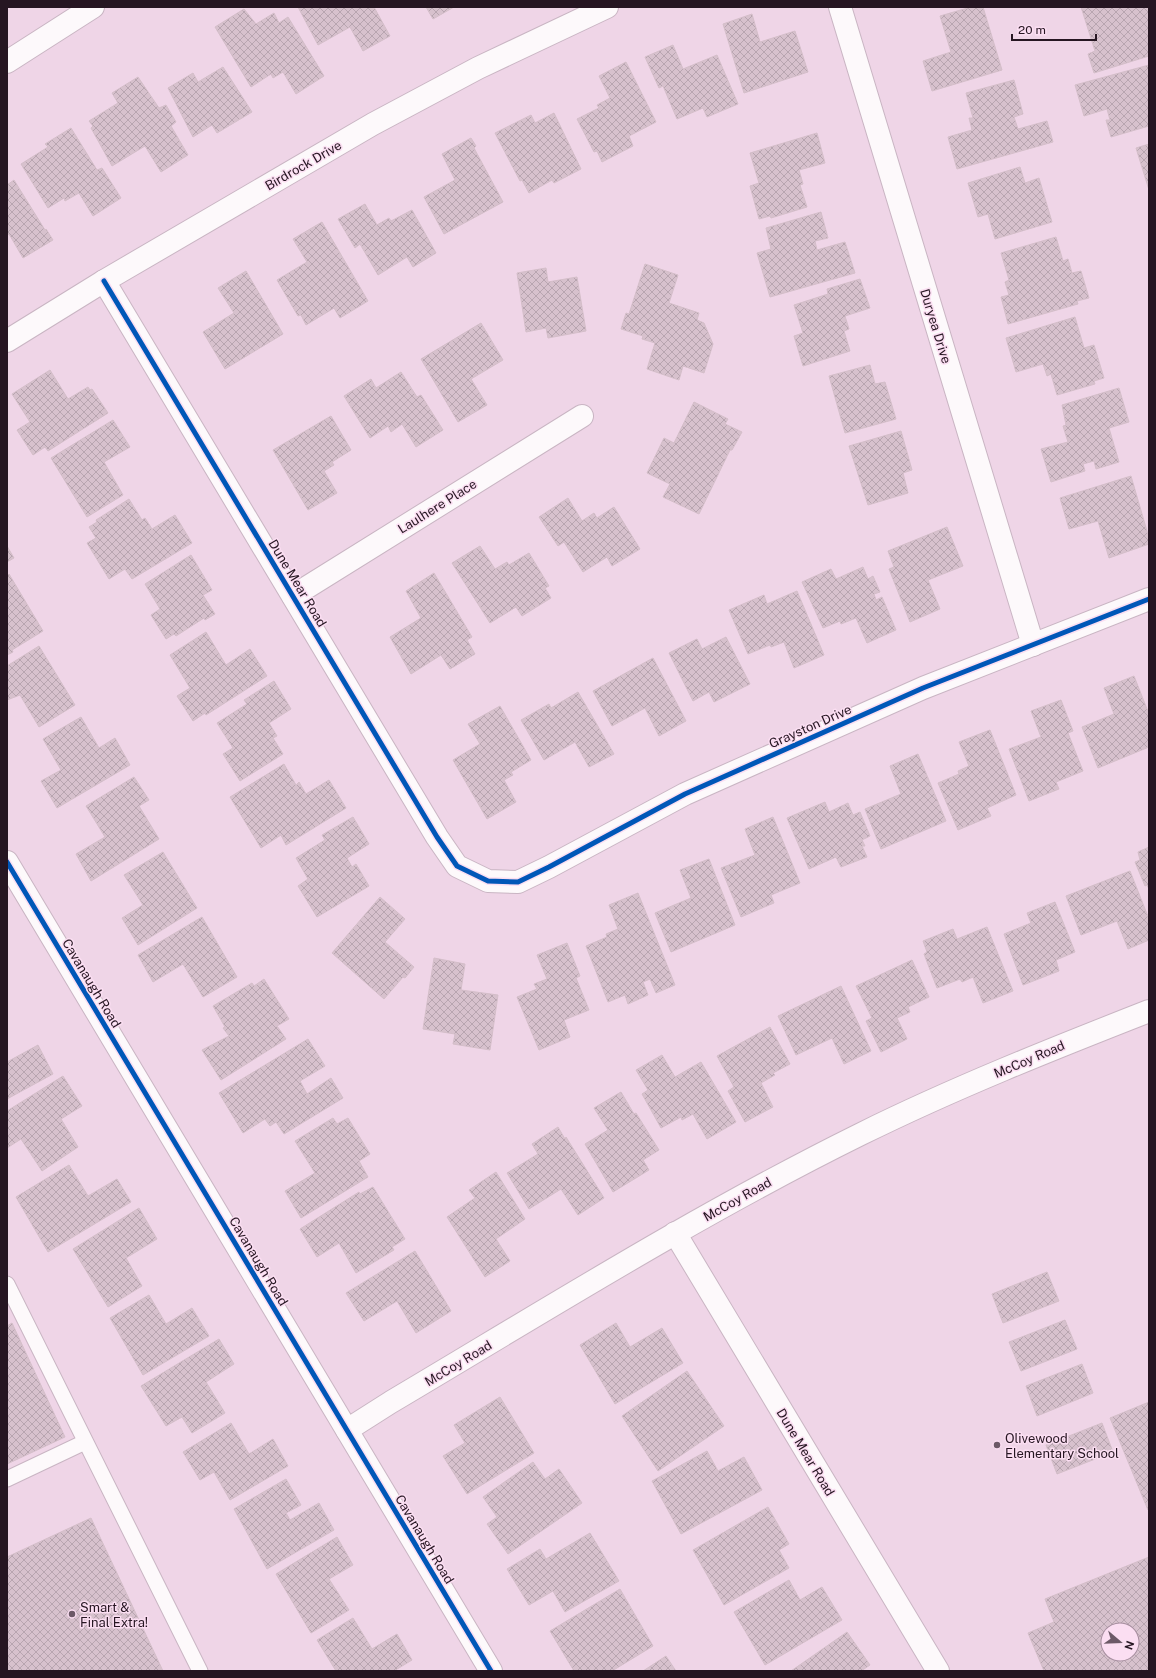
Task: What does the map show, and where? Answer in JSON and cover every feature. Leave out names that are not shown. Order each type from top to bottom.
[{"type":"street","points":[[7,62],[93,7]]},
{"type":"street","name":"Birdrock Drive","points":[[7,341],[104,282],[373,124],[478,68],[607,7]]},
{"type":"street","name":"Duryea Drive","points":[[840,7],[1033,645]]},
{"type":"street","name":"Dune Mear Road","points":[[104,282],[445,848],[457,866],[488,881]]},
{"type":"street","name":"Laulhere Place","points":[[293,596],[582,416]]},
{"type":"street","name":"Grayston Drive","points":[[488,881],[518,882],[550,867],[685,794],[923,688],[1149,599]]},
{"type":"street","name":"Cavanaugh Road","points":[[7,862],[491,1671]]},
{"type":"street","name":"McCoy Road","points":[[347,1430],[391,1402],[675,1233],[861,1134],[1013,1066],[1149,1011]]},
{"type":"street","name":"Dune Mear Road","points":[[675,1233],[938,1671]]},
{"type":"lane","points":[[7,1284],[200,1671]]},
{"type":"lane","points":[[7,1479],[85,1442]]},
{"type":"building","points":[[298,7],[374,7],[390,36],[363,51],[350,27],[318,45]]},
{"type":"building","points":[[426,7],[454,7],[433,19]]},
{"type":"building","points":[[971,7],[983,7],[1002,70],[932,91],[923,61],[951,52],[940,16]]},
{"type":"building","points":[[1081,7],[1149,7],[1149,56],[1094,73],[1088,54],[1095,51]]},
{"type":"building","points":[[244,9],[256,24],[274,13],[279,23],[288,17],[324,76],[296,94],[283,72],[273,78],[271,74],[251,87],[215,27]]},
{"type":"building","points":[[752,14],[760,42],[795,31],[808,72],[744,93],[723,24]]},
{"type":"building","points":[[673,45],[683,69],[717,55],[738,104],[707,117],[703,108],[677,119],[663,86],[659,88],[645,57]]},
{"type":"building","points":[[626,62],[656,122],[629,136],[633,146],[602,162],[597,151],[594,152],[577,119],[599,108],[597,105],[610,98],[599,76]]},
{"type":"building","points":[[1149,65],[1149,126],[1111,137],[1106,120],[1110,120],[1107,109],[1084,116],[1075,85]]},
{"type":"building","points":[[223,67],[252,112],[217,133],[212,125],[193,137],[168,88],[193,73],[198,82]]},
{"type":"building","points":[[138,77],[159,108],[166,105],[176,122],[171,126],[188,155],[161,172],[145,146],[112,166],[91,128],[93,126],[89,121],[118,103],[112,93]]},
{"type":"building","points":[[1014,80],[1023,114],[1014,117],[1018,129],[1047,121],[1053,142],[957,169],[948,137],[972,130],[969,118],[973,118],[966,93]]},
{"type":"building","points":[[554,113],[581,169],[554,183],[552,180],[529,193],[522,180],[520,181],[495,133],[531,115],[535,123]]},
{"type":"building","points":[[71,128],[97,170],[102,168],[121,198],[93,216],[79,193],[65,201],[64,198],[48,208],[21,164],[48,147],[45,144]]},
{"type":"building","points":[[817,133],[825,163],[799,170],[803,184],[800,185],[807,207],[771,218],[770,216],[759,219],[750,186],[759,183],[750,153]]},
{"type":"building","points":[[471,138],[476,146],[474,148],[503,202],[444,234],[424,197],[455,180],[442,154]]},
{"type":"building","points":[[1149,144],[1149,190],[1136,148]]},
{"type":"building","points":[[1020,167],[1025,183],[1039,178],[1052,222],[995,239],[988,214],[978,217],[968,183]]},
{"type":"building","points":[[14,180],[45,230],[46,229],[53,240],[23,258],[9,234],[7,235],[7,185]]},
{"type":"building","points":[[365,204],[377,225],[389,218],[391,221],[412,210],[436,253],[413,267],[407,257],[378,275],[360,244],[355,248],[338,219]]},
{"type":"building","points":[[821,212],[828,238],[815,241],[817,250],[845,242],[855,273],[770,297],[757,253],[771,249],[766,228]]},
{"type":"building","points":[[322,222],[368,301],[340,318],[334,308],[306,325],[301,315],[298,316],[277,280],[307,262],[293,239]]},
{"type":"building","points":[[1056,237],[1063,261],[1068,259],[1072,273],[1081,271],[1089,298],[1077,301],[1078,304],[1008,324],[1001,297],[1009,295],[1005,282],[1009,280],[1001,253]]},
{"type":"building","points":[[645,264],[678,275],[669,303],[699,313],[697,320],[704,323],[713,344],[704,373],[683,366],[679,380],[647,369],[655,343],[642,339],[643,336],[621,329],[626,313],[629,314]]},
{"type":"building","points":[[546,268],[548,282],[577,277],[586,331],[548,338],[546,328],[526,332],[517,273]]},
{"type":"building","points":[[246,271],[283,334],[225,369],[203,332],[234,313],[218,288]]},
{"type":"building","points":[[860,279],[870,308],[845,316],[849,329],[844,331],[850,351],[803,366],[794,336],[803,333],[794,305],[828,294],[827,289]]},
{"type":"building","points":[[1075,317],[1084,348],[1094,345],[1104,378],[1094,381],[1095,384],[1057,395],[1051,374],[1047,376],[1043,364],[1016,372],[1006,338]]},
{"type":"building","points":[[481,323],[503,360],[471,379],[487,405],[458,422],[421,359]]},
{"type":"building","points":[[870,365],[875,384],[885,382],[896,419],[845,433],[829,376]]},
{"type":"building","points":[[50,370],[68,399],[88,387],[90,390],[92,389],[108,413],[48,451],[45,447],[33,455],[17,430],[30,422],[12,394]]},
{"type":"building","points":[[401,372],[417,397],[421,395],[443,430],[416,447],[402,424],[391,432],[388,426],[370,438],[344,396],[371,379],[376,388]]},
{"type":"building","points":[[1119,388],[1129,422],[1109,428],[1119,462],[1096,469],[1094,461],[1083,464],[1085,471],[1051,482],[1041,449],[1068,442],[1063,426],[1066,425],[1062,405]]},
{"type":"building","points":[[694,402],[728,419],[725,424],[742,432],[732,450],[730,450],[699,514],[663,497],[670,484],[647,473],[664,438],[674,443]]},
{"type":"building","points":[[331,416],[351,450],[332,462],[334,465],[324,471],[337,493],[308,510],[273,450]]},
{"type":"building","points":[[113,420],[130,447],[104,462],[123,495],[87,517],[51,458]]},
{"type":"building","points":[[901,431],[912,470],[903,473],[908,493],[868,505],[849,446]]},
{"type":"building","points":[[1131,476],[1149,538],[1149,544],[1109,558],[1098,521],[1069,529],[1060,498]]},
{"type":"building","points":[[568,498],[582,521],[594,513],[597,518],[614,507],[640,549],[612,566],[607,557],[583,572],[564,542],[558,546],[539,517]]},
{"type":"building","points":[[129,499],[142,520],[145,518],[152,529],[175,515],[192,543],[132,579],[125,569],[109,579],[87,543],[96,538],[89,527],[97,522],[96,520]]},
{"type":"building","points":[[947,527],[963,566],[928,580],[940,609],[910,622],[889,569],[894,567],[888,551]]},
{"type":"building","points":[[7,546],[14,558],[7,562]]},
{"type":"building","points":[[480,546],[495,569],[507,562],[509,565],[529,553],[549,586],[545,588],[551,598],[522,616],[516,607],[490,623],[452,563]]},
{"type":"building","points":[[191,555],[212,590],[203,595],[215,614],[205,620],[204,618],[176,636],[174,634],[166,639],[151,615],[160,609],[145,584]]},
{"type":"building","points":[[863,567],[868,579],[873,576],[880,592],[874,594],[876,600],[882,597],[896,630],[867,643],[856,618],[841,624],[840,621],[823,628],[802,582],[831,569],[836,579]]},
{"type":"building","points":[[434,573],[472,637],[467,640],[475,654],[450,669],[441,655],[411,674],[390,637],[421,618],[406,591]]},
{"type":"building","points":[[9,574],[43,631],[12,650],[13,652],[7,655],[7,576]]},
{"type":"building","points":[[797,591],[824,655],[794,668],[784,642],[771,647],[770,645],[748,654],[729,610],[764,595],[767,604]]},
{"type":"building","points":[[206,632],[226,665],[250,649],[267,676],[206,715],[205,713],[193,721],[177,696],[190,688],[170,655]]},
{"type":"building","points":[[726,637],[750,684],[714,702],[709,692],[693,701],[669,653],[697,639],[702,649]]},
{"type":"building","points":[[39,646],[75,705],[39,727],[20,695],[7,700],[7,666]]},
{"type":"building","points":[[653,658],[686,721],[659,736],[645,708],[612,726],[593,691]]},
{"type":"building","points":[[1134,676],[1149,714],[1149,747],[1098,768],[1082,727],[1114,714],[1104,688]]},
{"type":"building","points":[[274,681],[291,709],[269,723],[277,736],[273,738],[283,754],[240,781],[223,754],[233,748],[217,723],[247,704],[244,700]]},
{"type":"building","points":[[578,692],[614,754],[589,767],[575,742],[544,760],[521,720],[549,704],[551,708]]},
{"type":"building","points":[[1061,700],[1073,731],[1068,733],[1083,771],[1056,782],[1059,789],[1029,801],[1009,749],[1041,737],[1031,711]]},
{"type":"building","points":[[500,706],[531,760],[511,772],[513,775],[504,780],[516,802],[487,819],[453,760],[480,744],[468,724]]},
{"type":"building","points":[[81,717],[99,748],[115,738],[130,765],[57,808],[41,781],[61,770],[43,739]]},
{"type":"building","points":[[990,730],[1016,795],[987,808],[991,816],[958,830],[938,783],[959,774],[958,771],[969,766],[959,742]]},
{"type":"building","points":[[918,754],[946,821],[881,849],[865,809],[901,794],[890,766]]},
{"type":"building","points":[[284,764],[296,785],[299,782],[306,794],[329,780],[346,808],[286,845],[281,835],[261,848],[230,797]]},
{"type":"building","points":[[134,777],[149,800],[139,806],[159,839],[91,881],[76,854],[105,837],[86,806]]},
{"type":"building","points":[[825,802],[829,812],[848,803],[853,815],[860,812],[870,836],[862,840],[865,846],[862,846],[867,857],[841,867],[836,857],[809,869],[787,818]]},
{"type":"building","points":[[353,817],[369,844],[347,858],[352,867],[356,864],[369,886],[317,917],[298,886],[308,879],[296,858],[325,840],[322,835]]},
{"type":"building","points":[[773,817],[800,883],[771,895],[774,903],[741,917],[721,868],[755,855],[745,829]]},
{"type":"building","points":[[1149,847],[1149,889],[1147,885],[1145,886],[1135,862],[1140,860],[1138,852]]},
{"type":"building","points":[[163,852],[197,908],[138,945],[122,918],[143,905],[124,875]]},
{"type":"building","points":[[709,859],[735,925],[671,952],[655,913],[691,898],[680,870]]},
{"type":"building","points":[[1130,871],[1149,919],[1149,940],[1128,949],[1117,921],[1081,935],[1066,896]]},
{"type":"building","points":[[638,893],[675,985],[656,993],[650,979],[643,982],[648,995],[628,1004],[625,995],[608,1002],[586,946],[607,937],[606,934],[618,929],[609,905]]},
{"type":"building","points":[[380,897],[405,919],[385,942],[414,967],[384,999],[332,953]]},
{"type":"building","points":[[1055,902],[1075,952],[1056,960],[1059,971],[1023,985],[1004,934],[1031,923],[1027,913]]},
{"type":"building","points":[[202,917],[237,977],[203,997],[183,964],[153,982],[138,955]]},
{"type":"building","points":[[987,927],[1013,991],[983,1003],[973,977],[962,982],[960,979],[937,988],[924,954],[927,952],[923,941],[953,929],[957,939]]},
{"type":"building","points":[[567,943],[580,976],[576,978],[589,1010],[564,1020],[570,1037],[539,1050],[517,997],[537,989],[534,984],[547,979],[537,955]]},
{"type":"building","points":[[434,958],[465,964],[461,990],[498,995],[490,1050],[453,1044],[455,1034],[423,1029]]},
{"type":"building","points":[[912,960],[929,997],[908,1007],[910,1012],[897,1018],[907,1039],[881,1052],[866,1021],[872,1018],[856,986]]},
{"type":"building","points":[[264,979],[289,1019],[277,1026],[286,1039],[221,1080],[202,1050],[229,1036],[223,1028],[225,1027],[213,1006],[252,983],[254,986]]},
{"type":"building","points":[[841,986],[871,1051],[844,1064],[832,1038],[796,1055],[778,1016]]},
{"type":"building","points":[[770,1027],[790,1064],[773,1073],[775,1075],[761,1083],[773,1107],[745,1122],[728,1091],[734,1087],[717,1056]]},
{"type":"building","points":[[308,1039],[325,1066],[300,1081],[307,1094],[331,1078],[343,1098],[284,1134],[276,1122],[270,1126],[265,1119],[243,1133],[219,1093]]},
{"type":"building","points":[[38,1045],[53,1074],[7,1099],[7,1062]]},
{"type":"building","points":[[662,1055],[675,1077],[701,1062],[736,1122],[707,1139],[693,1114],[682,1120],[681,1117],[661,1128],[642,1094],[648,1090],[636,1070]]},
{"type":"building","points":[[63,1076],[82,1106],[61,1119],[78,1147],[42,1171],[21,1139],[7,1148],[7,1111]]},
{"type":"building","points":[[621,1092],[659,1150],[643,1160],[649,1170],[613,1192],[585,1144],[608,1130],[594,1108]]},
{"type":"building","points":[[333,1118],[337,1124],[348,1118],[370,1154],[359,1161],[368,1177],[301,1218],[285,1191],[315,1173],[295,1141]]},
{"type":"building","points":[[558,1127],[565,1139],[566,1137],[604,1198],[578,1215],[561,1189],[529,1209],[507,1173],[538,1154],[532,1144]]},
{"type":"building","points":[[69,1165],[88,1196],[117,1179],[131,1202],[48,1252],[16,1197]]},
{"type":"building","points":[[496,1172],[525,1219],[496,1239],[510,1261],[485,1277],[447,1217],[475,1198],[469,1190]]},
{"type":"building","points":[[373,1187],[405,1239],[392,1247],[394,1250],[356,1273],[339,1243],[317,1257],[300,1229],[359,1192],[360,1194]]},
{"type":"building","points":[[139,1208],[157,1239],[126,1258],[142,1286],[108,1307],[73,1249]]},
{"type":"building","points":[[415,1251],[451,1311],[416,1333],[397,1301],[364,1321],[346,1293]]},
{"type":"building","points":[[1047,1272],[1059,1301],[1003,1323],[992,1294]]},
{"type":"building","points":[[149,1295],[166,1324],[192,1308],[209,1336],[143,1375],[110,1318]]},
{"type":"building","points":[[1065,1320],[1077,1349],[1021,1371],[1009,1342]]},
{"type":"building","points":[[12,1323],[65,1437],[7,1464],[7,1326]]},
{"type":"building","points":[[616,1323],[630,1347],[662,1328],[683,1363],[615,1404],[580,1345]]},
{"type":"building","points":[[219,1339],[234,1364],[206,1382],[225,1413],[192,1433],[182,1417],[166,1426],[141,1386]]},
{"type":"building","points":[[1082,1364],[1093,1393],[1037,1416],[1026,1386]]},
{"type":"building","points":[[687,1371],[724,1426],[658,1471],[622,1416]]},
{"type":"building","points":[[500,1397],[534,1453],[467,1494],[443,1456],[465,1443],[454,1425]]},
{"type":"building","points":[[1149,1402],[1149,1510],[1148,1510],[1110,1418]]},
{"type":"building","points":[[231,1423],[249,1454],[273,1439],[288,1466],[230,1500],[214,1472],[200,1480],[183,1452]]},
{"type":"building","points":[[1102,1423],[1113,1452],[1057,1474],[1046,1445]]},
{"type":"building","points":[[707,1451],[718,1471],[744,1457],[762,1490],[681,1534],[652,1481]]},
{"type":"building","points":[[533,1462],[545,1479],[559,1469],[582,1503],[508,1554],[487,1524],[497,1517],[483,1497]]},
{"type":"building","points":[[286,1479],[301,1505],[286,1513],[290,1520],[319,1503],[334,1530],[267,1569],[234,1509]]},
{"type":"building","points":[[768,1507],[789,1544],[779,1550],[789,1568],[724,1605],[693,1550]]},
{"type":"building","name":"Smart & Final Extra!","points":[[91,1518],[163,1671],[7,1671],[7,1557]]},
{"type":"building","points":[[590,1533],[619,1581],[565,1612],[553,1591],[529,1605],[507,1569],[540,1549],[546,1559]]},
{"type":"building","points":[[337,1537],[353,1565],[329,1579],[349,1610],[311,1633],[276,1574]]},
{"type":"building","points":[[1149,1557],[1149,1671],[1044,1671],[1028,1633],[1054,1622],[1045,1599]]},
{"type":"building","points":[[789,1580],[800,1600],[822,1587],[842,1620],[765,1665],[734,1612]]},
{"type":"building","points":[[620,1589],[653,1646],[612,1671],[574,1671],[550,1631]]},
{"type":"building","points":[[353,1618],[372,1649],[397,1634],[412,1660],[394,1671],[336,1671],[317,1640]]},
{"type":"building","points":[[847,1632],[870,1665],[861,1671],[791,1671]]},
{"type":"building","points":[[666,1656],[676,1671],[643,1671]]},
{"type":"cycle path","points":[[104,281],[437,837],[457,866],[488,881],[518,882],[685,794],[923,688],[1149,599]]},
{"type":"cycle path","points":[[7,862],[491,1671]]},
{"type":"place","name":"Olivewood Elementary School","points":[[997,1445]]},
{"type":"place","name":"Smart & Final Extra!","points":[[72,1614]]}]
